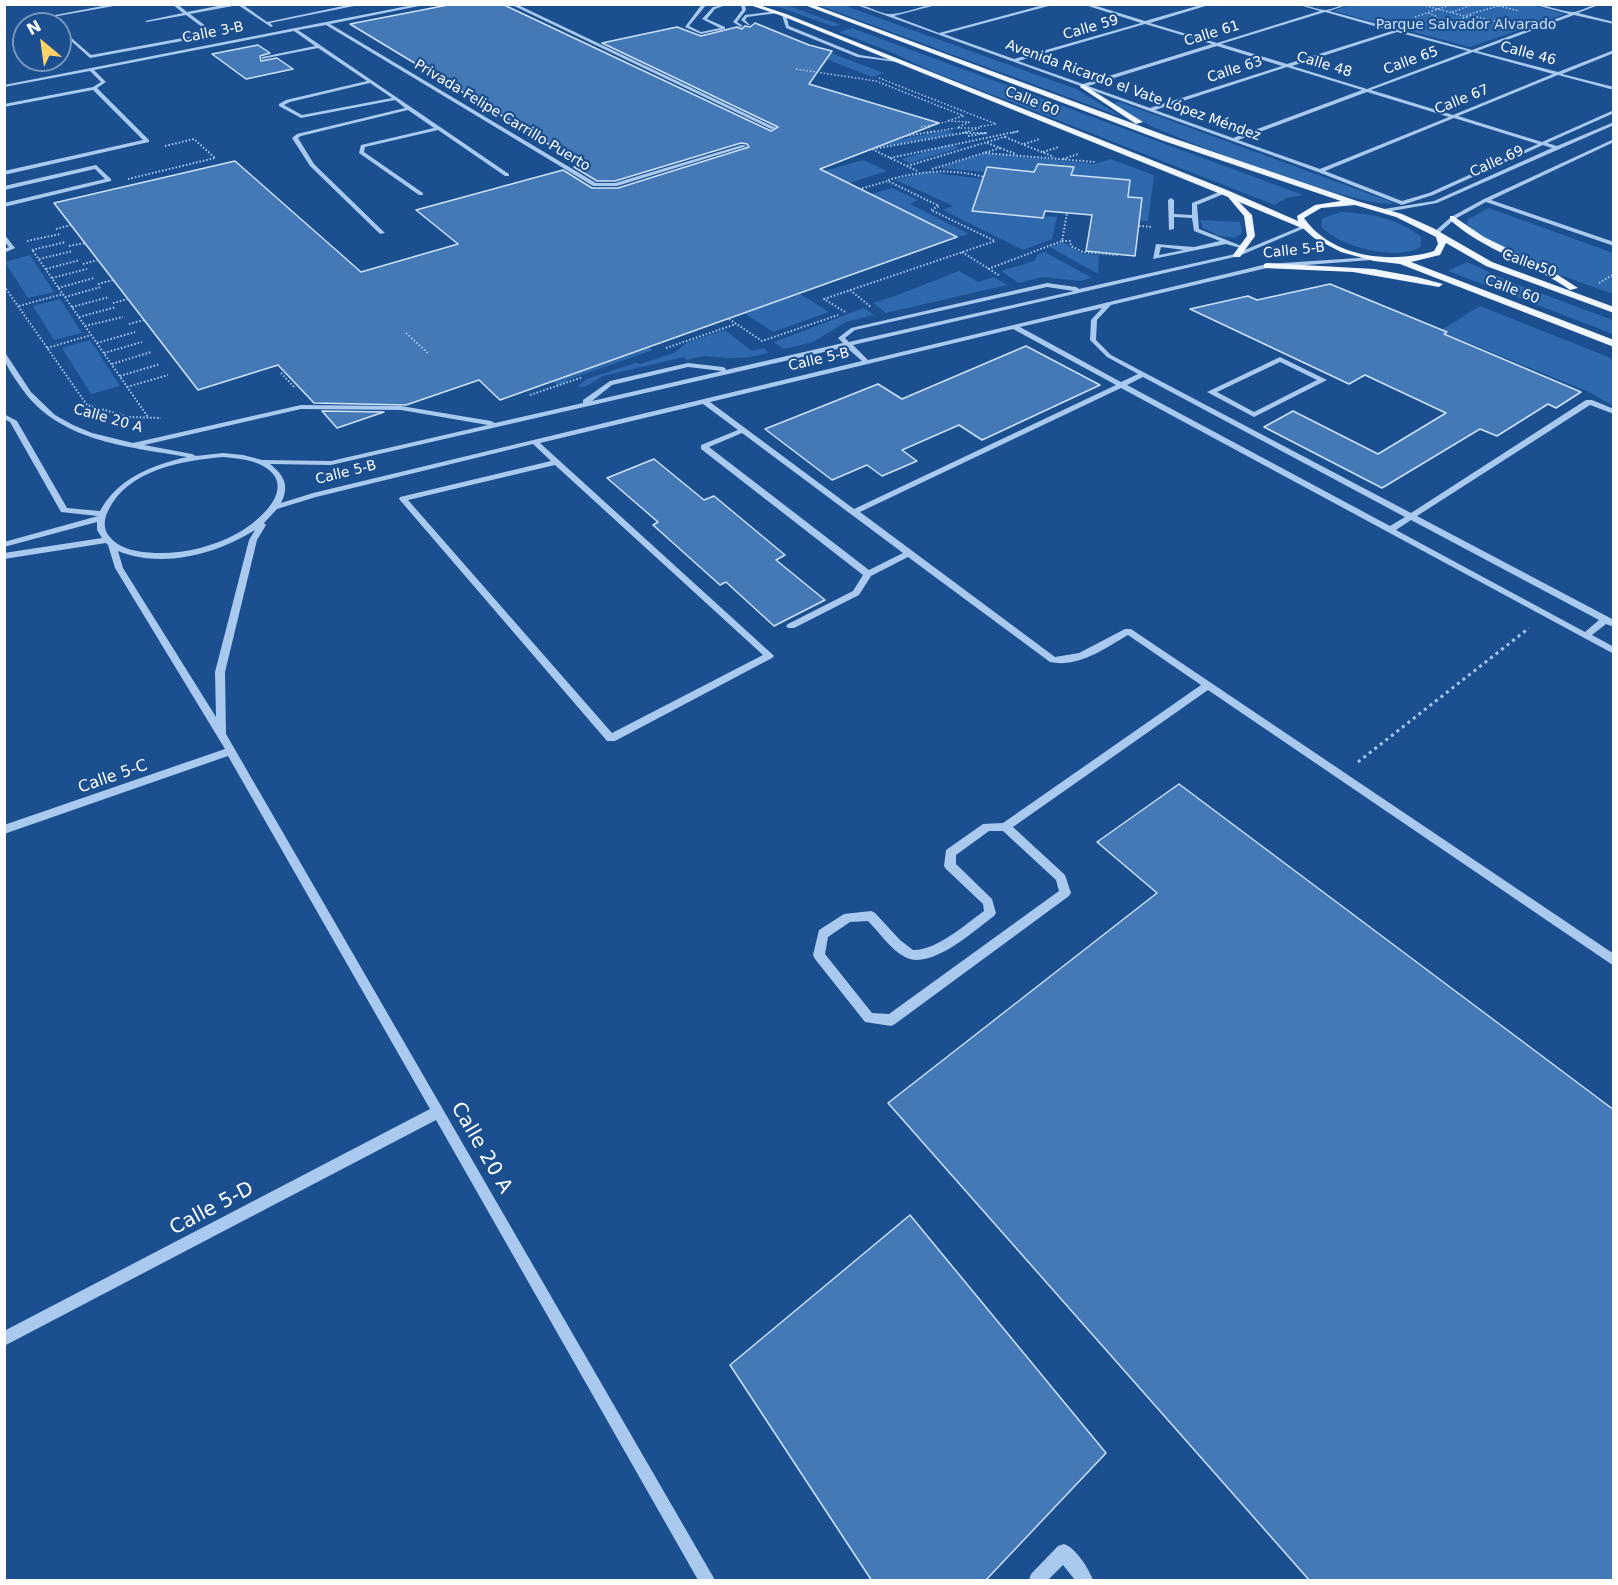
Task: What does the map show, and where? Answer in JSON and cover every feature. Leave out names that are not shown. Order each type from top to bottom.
[{"type":"main road","name":"Calle 60","points":[[749,4],[819,29],[1224,192],[1304,227],[1327,242],[1371,258],[1400,261],[1614,344]]},
{"type":"main road","name":"Avenida Ricardo el Vate López Méndez","points":[[804,4],[845,25],[1355,203]]},
{"type":"main road","points":[[819,29],[845,25]]},
{"type":"main road","points":[[1082,86],[1164,138]]},
{"type":"main road","points":[[1224,192],[1248,215],[1251,236],[1239,252]]},
{"type":"main road","points":[[1304,227],[1300,218],[1311,208],[1355,203]]},
{"type":"main road","name":"Calle 50","points":[[1355,203],[1386,210],[1421,224],[1490,264],[1614,310]]},
{"type":"main road","points":[[1453,218],[1461,226],[1487,242],[1566,283],[1587,300]]},
{"type":"main road","points":[[1400,261],[1416,260],[1437,253],[1442,244],[1438,234]]},
{"type":"main road","points":[[1267,266],[1335,267],[1376,271],[1486,295]]},
{"type":"street","points":[[72,13],[123,4]]},
{"type":"street","points":[[72,40],[90,57],[214,34],[174,4]]},
{"type":"street","points":[[147,21],[238,4],[281,33]]},
{"type":"street","points":[[266,23],[362,4]]},
{"type":"street","name":"Calle 3-B","points":[[4,86],[427,4]]},
{"type":"street","points":[[512,4],[773,128]]},
{"type":"street","points":[[705,4],[686,26],[701,33],[724,28],[704,19],[714,8],[726,4]]},
{"type":"street","points":[[741,26],[735,22],[744,10],[743,4]]},
{"type":"street","name":"Avenida Ricardo el Vate López Méndez","points":[[856,4],[1320,171],[1402,203]]},
{"type":"street","points":[[889,16],[938,4]]},
{"type":"street","points":[[939,34],[1054,4]]},
{"type":"street","name":"Calle 48","points":[[1084,4],[1557,148]]},
{"type":"street","name":"Calle 59","points":[[1004,58],[1194,4]]},
{"type":"street","name":"Calle 59","points":[[1013,61],[1210,4]]},
{"type":"street","name":"Calle 46","points":[[1298,4],[1614,89]]},
{"type":"street","name":"Calle 61","points":[[1082,86],[1348,4]]},
{"type":"street","points":[[1534,4],[1614,23]]},
{"type":"street","name":"Calle 65","points":[[1232,140],[1599,4]]},
{"type":"street","points":[[749,24],[743,20],[747,16],[780,14],[787,27],[859,56],[897,61]]},
{"type":"street","name":"Privada Felipe Carrillo Puerto","points":[[327,24],[595,185],[615,185],[744,146]]},
{"type":"street","points":[[295,30],[507,175]]},
{"type":"street","name":"Calle 63","points":[[1149,110],[1396,31]]},
{"type":"street","points":[[289,46],[311,41]]},
{"type":"street","points":[[264,58],[319,46]]},
{"type":"street","name":"Calle 67","points":[[1320,171],[1614,51]]},
{"type":"street","points":[[4,106],[94,88],[104,82],[91,69]]},
{"type":"street","points":[[369,82],[288,101],[281,105],[302,117],[395,99]]},
{"type":"street","points":[[4,173],[147,141],[94,88]]},
{"type":"street","points":[[382,233],[312,165],[295,138],[299,135],[410,108]]},
{"type":"street","name":"Calle 69","points":[[1402,203],[1431,194],[1614,111]]},
{"type":"street","name":"Calle 69","points":[[1386,210],[1435,202],[1614,123]]},
{"type":"street","points":[[421,194],[361,152],[363,146],[439,128]]},
{"type":"street","name":"Calle 69","points":[[1438,234],[1453,218],[1486,200],[1614,140]]},
{"type":"street","points":[[1501,163],[1509,170]]},
{"type":"street","points":[[4,188],[96,167],[109,180],[4,204]]},
{"type":"street","points":[[1224,192],[1194,204],[1196,230],[1226,242],[1239,252]]},
{"type":"street","points":[[1171,200],[1171,229]]},
{"type":"street","points":[[1486,200],[1614,244]]},
{"type":"street","points":[[1171,215],[1195,217]]},
{"type":"street","name":"Calle 5-B","points":[[198,457],[223,455],[245,457],[263,462],[331,463],[1083,290],[1239,252],[1304,227]]},
{"type":"street","points":[[4,236],[12,248],[4,251]]},
{"type":"street","points":[[1194,249],[1158,245],[1155,258],[1226,242]]},
{"type":"street","name":"Calle 5-B","points":[[276,507],[313,495],[1267,266],[1371,258]]},
{"type":"street","points":[[867,362],[841,338],[853,329],[1047,285],[1083,290]]},
{"type":"street","points":[[1109,304],[1094,320],[1093,340],[1108,356],[1610,622]]},
{"type":"street","points":[[1014,327],[1614,651]]},
{"type":"street","name":"Calle 20 A","points":[[4,355],[34,400],[60,422],[92,434],[134,445],[198,457]]},
{"type":"street","points":[[1280,359],[1323,380],[1254,415],[1218,396],[1211,392],[1280,359]]},
{"type":"street","points":[[582,405],[610,383],[688,365],[732,370]]},
{"type":"street","points":[[854,512],[1142,375]]},
{"type":"street","points":[[1198,405],[1218,396]]},
{"type":"street","points":[[704,401],[1053,660],[1065,661],[1079,658],[1128,631],[1341,776],[1611,954]]},
{"type":"street","points":[[1390,530],[1589,402],[1614,412]]},
{"type":"street","points":[[134,445],[301,407],[401,408],[497,424]]},
{"type":"street","points":[[4,416],[64,510],[101,516]]},
{"type":"street","points":[[743,430],[704,447],[868,574]]},
{"type":"street","points":[[534,442],[557,462],[610,510],[769,656],[611,738],[403,499],[557,462]]},
{"type":"street","points":[[4,545],[101,516],[117,493],[137,478],[162,467],[198,457]]},
{"type":"street","points":[[4,556],[109,542],[125,551],[143,555],[187,554],[231,540],[266,519],[276,507],[282,494],[281,481],[275,471],[263,462]]},
{"type":"street","name":"Calle 20 A","points":[[101,516],[101,530],[109,542],[119,568],[231,751],[707,1581]]},
{"type":"street","name":"Calle 20 A","points":[[221,734],[220,672],[253,540],[266,519]]},
{"type":"street","points":[[791,626],[856,593],[868,574],[909,553]]},
{"type":"street","points":[[1586,636],[1610,622]]},
{"type":"street","points":[[1005,827],[1061,878],[1065,893],[891,1020],[869,1018],[819,955],[823,934],[848,917],[871,916],[904,951],[914,956],[929,954],[990,913],[988,902],[950,866],[950,853],[987,827],[1005,827],[1208,685]]},
{"type":"street","name":"Calle 5-C","points":[[4,830],[231,751]]},
{"type":"street","name":"Calle 5-D","points":[[4,1339],[438,1112]]},
{"type":"street","points":[[1037,1581],[1064,1552],[1085,1581]]},
{"type":"path","points":[[1419,4],[1499,25]]},
{"type":"path","points":[[1413,18],[1453,4]]},
{"type":"path","points":[[1503,18],[1494,22],[1467,15],[1505,4]]},
{"type":"path","points":[[1451,12],[1474,5]]},
{"type":"path","points":[[1499,6],[1522,12],[1513,15]]},
{"type":"path","points":[[796,69],[876,81],[964,116],[921,127]]},
{"type":"path","points":[[874,76],[996,124],[964,133],[872,149],[917,171]]},
{"type":"path","points":[[920,99],[924,98]]},
{"type":"path","points":[[947,122],[969,122],[956,128]]},
{"type":"path","points":[[906,136],[956,128],[978,128]]},
{"type":"path","points":[[890,158],[1025,131],[907,166]]},
{"type":"path","points":[[964,133],[987,133],[968,136],[973,140]]},
{"type":"path","points":[[1005,137],[1058,159]]},
{"type":"path","points":[[986,142],[1020,156]]},
{"type":"path","points":[[968,148],[983,153],[1093,162]]},
{"type":"path","points":[[928,171],[1000,148]]},
{"type":"path","points":[[946,154],[960,161]]},
{"type":"path","points":[[123,180],[215,158]]},
{"type":"path","points":[[928,160],[942,166]]},
{"type":"path","points":[[860,189],[917,171],[960,172],[984,177]]},
{"type":"path","points":[[729,319],[762,341],[845,312],[824,299],[995,241],[931,210],[939,206],[888,181]]},
{"type":"path","points":[[1062,241],[1067,213]]},
{"type":"path","points":[[56,229],[71,225]]},
{"type":"path","points":[[60,234],[26,241],[148,417]]},
{"type":"path","points":[[988,269],[1062,241],[1070,242],[1071,246],[1083,252],[1118,255]]},
{"type":"path","points":[[32,250],[66,242]]},
{"type":"path","points":[[69,246],[85,243]]},
{"type":"path","points":[[39,259],[73,251]]},
{"type":"path","points":[[962,252],[1005,279]]},
{"type":"path","points":[[46,269],[80,260]]},
{"type":"path","points":[[83,264],[98,260]]},
{"type":"path","points":[[52,278],[87,269]]},
{"type":"path","points":[[58,288],[94,278]]},
{"type":"path","points":[[19,306],[100,286],[113,280]]},
{"type":"path","points":[[4,286],[87,405],[116,414],[171,418]]},
{"type":"path","points":[[850,290],[873,309]]},
{"type":"path","points":[[72,307],[108,297]]},
{"type":"path","points":[[113,303],[128,299]]},
{"type":"path","points":[[79,317],[116,307]]},
{"type":"path","points":[[86,326],[123,316]]},
{"type":"path","points":[[129,324],[144,320]]},
{"type":"path","points":[[97,343],[135,332]]},
{"type":"path","points":[[406,333],[429,354]]},
{"type":"path","points":[[47,348],[91,335]]},
{"type":"path","points":[[104,353],[142,342]]},
{"type":"path","points":[[112,364],[151,352]]},
{"type":"path","points":[[120,376],[160,364]]},
{"type":"path","points":[[281,373],[297,391]]},
{"type":"path","points":[[128,387],[168,375]]},
{"type":"path","points":[[1341,776],[1535,624]]},
{"type":"green space","name":"Parque Salvador Alvarado","points":[[1354,4],[1528,4],[1565,14],[1470,47],[1333,11]]},
{"type":"green space","points":[[765,5],[786,5],[841,25],[832,26],[782,8]]},
{"type":"green space","points":[[818,5],[843,5],[1076,89],[1122,117]]},
{"type":"green space","points":[[852,28],[1303,195],[1286,198],[1275,205],[929,70],[891,52],[839,32]]},
{"type":"green space","points":[[826,51],[884,73],[872,77],[826,59]]},
{"type":"green space","points":[[1120,102],[1394,203],[1377,203],[1349,197],[1231,158],[1141,121],[1114,103]]},
{"type":"green space","points":[[949,130],[955,134],[874,148],[896,140]]},
{"type":"green space","points":[[951,144],[959,148],[909,163],[901,159]]},
{"type":"green space","points":[[985,153],[1095,164],[1110,159],[1154,175],[1148,221],[1139,221],[1142,198],[1128,197],[1130,180],[1071,175],[1073,167],[1039,164],[1035,170],[1046,173],[987,167],[985,172],[939,168]]},
{"type":"green space","points":[[863,160],[887,171],[849,183],[824,171]]},
{"type":"green space","points":[[927,172],[983,179],[972,211],[1057,217],[1052,239],[1023,250],[943,210],[953,206],[896,180]]},
{"type":"green space","points":[[892,188],[918,200],[910,204],[969,234],[957,237],[871,194]]},
{"type":"green space","points":[[1489,208],[1613,253],[1613,294],[1549,271],[1477,234],[1467,224],[1468,219]]},
{"type":"green space","points":[[1341,212],[1394,221],[1421,237],[1421,246],[1412,251],[1384,252],[1368,250],[1339,240],[1321,225],[1323,218]]},
{"type":"green space","points":[[1200,220],[1240,222],[1242,233],[1235,238],[1217,235],[1203,228]]},
{"type":"green space","points":[[1063,242],[1081,253],[1099,255],[1098,274],[1050,247]]},
{"type":"green space","points":[[1045,252],[1092,278],[1080,281],[1043,277],[1019,283],[1001,271],[1034,261],[1038,254]]},
{"type":"green space","points":[[30,255],[54,292],[28,298],[5,262]]},
{"type":"green space","points":[[1467,262],[1513,283],[1613,320],[1613,334],[1448,271]]},
{"type":"green space","points":[[959,271],[978,282],[994,277],[1007,285],[886,313],[873,303],[906,292]]},
{"type":"green space","points":[[800,294],[829,312],[773,332],[744,313]]},
{"type":"green space","points":[[60,299],[82,333],[54,340],[33,306]]},
{"type":"green space","points":[[1480,306],[1613,359],[1613,406],[1589,392],[1440,331]]},
{"type":"green space","points":[[864,308],[874,315],[846,322],[813,342],[784,349],[774,342]]},
{"type":"green space","points":[[725,330],[752,351],[764,348],[768,353],[730,358],[703,356],[687,360],[684,357],[603,376],[585,387],[578,386],[587,379],[674,353],[688,342]]},
{"type":"green space","points":[[90,340],[120,386],[91,394],[62,348]]},
{"type":"green space","points":[[648,347],[653,350],[567,380],[568,382],[558,386],[552,381]]},
{"type":"building","points":[[453,4],[502,4],[771,131],[778,127],[602,43],[677,27],[701,36],[737,27],[742,29],[755,23],[809,45],[832,51],[809,84],[939,123],[820,169],[957,237],[500,400],[479,380],[406,405],[314,403],[278,365],[198,390],[54,203],[235,161],[361,272],[458,244],[416,210],[563,170],[592,188],[618,188],[749,147],[741,143],[615,181],[597,181],[574,167],[583,165],[350,24]]},
{"type":"building","points":[[258,45],[270,53],[260,56],[261,61],[277,58],[293,69],[246,79],[212,54]]},
{"type":"building","points":[[1038,164],[1074,167],[1071,175],[1130,180],[1128,197],[1142,198],[1135,256],[1086,251],[1092,215],[1045,211],[1043,218],[972,211],[987,167],[1034,172]]},
{"type":"building","points":[[1330,284],[1447,332],[1444,334],[1581,392],[1556,408],[1548,404],[1497,436],[1480,429],[1382,488],[1264,427],[1293,411],[1378,454],[1446,413],[1365,375],[1349,384],[1190,309],[1248,296],[1257,300]]},
{"type":"building","points":[[1026,346],[1100,385],[982,440],[959,425],[902,450],[917,461],[882,476],[867,465],[832,480],[765,429],[878,384],[902,399]]},
{"type":"building","points":[[322,411],[384,412],[337,428]]},
{"type":"building","points":[[654,459],[704,500],[714,496],[785,555],[776,560],[825,600],[774,626],[726,582],[720,585],[653,525],[658,522],[607,478]]},
{"type":"building","points":[[1179,784],[1614,1110],[1614,1581],[1310,1581],[888,1103],[1157,893],[1097,842]]},
{"type":"building","points":[[910,1215],[1106,1453],[985,1581],[872,1581],[730,1365]]}]
